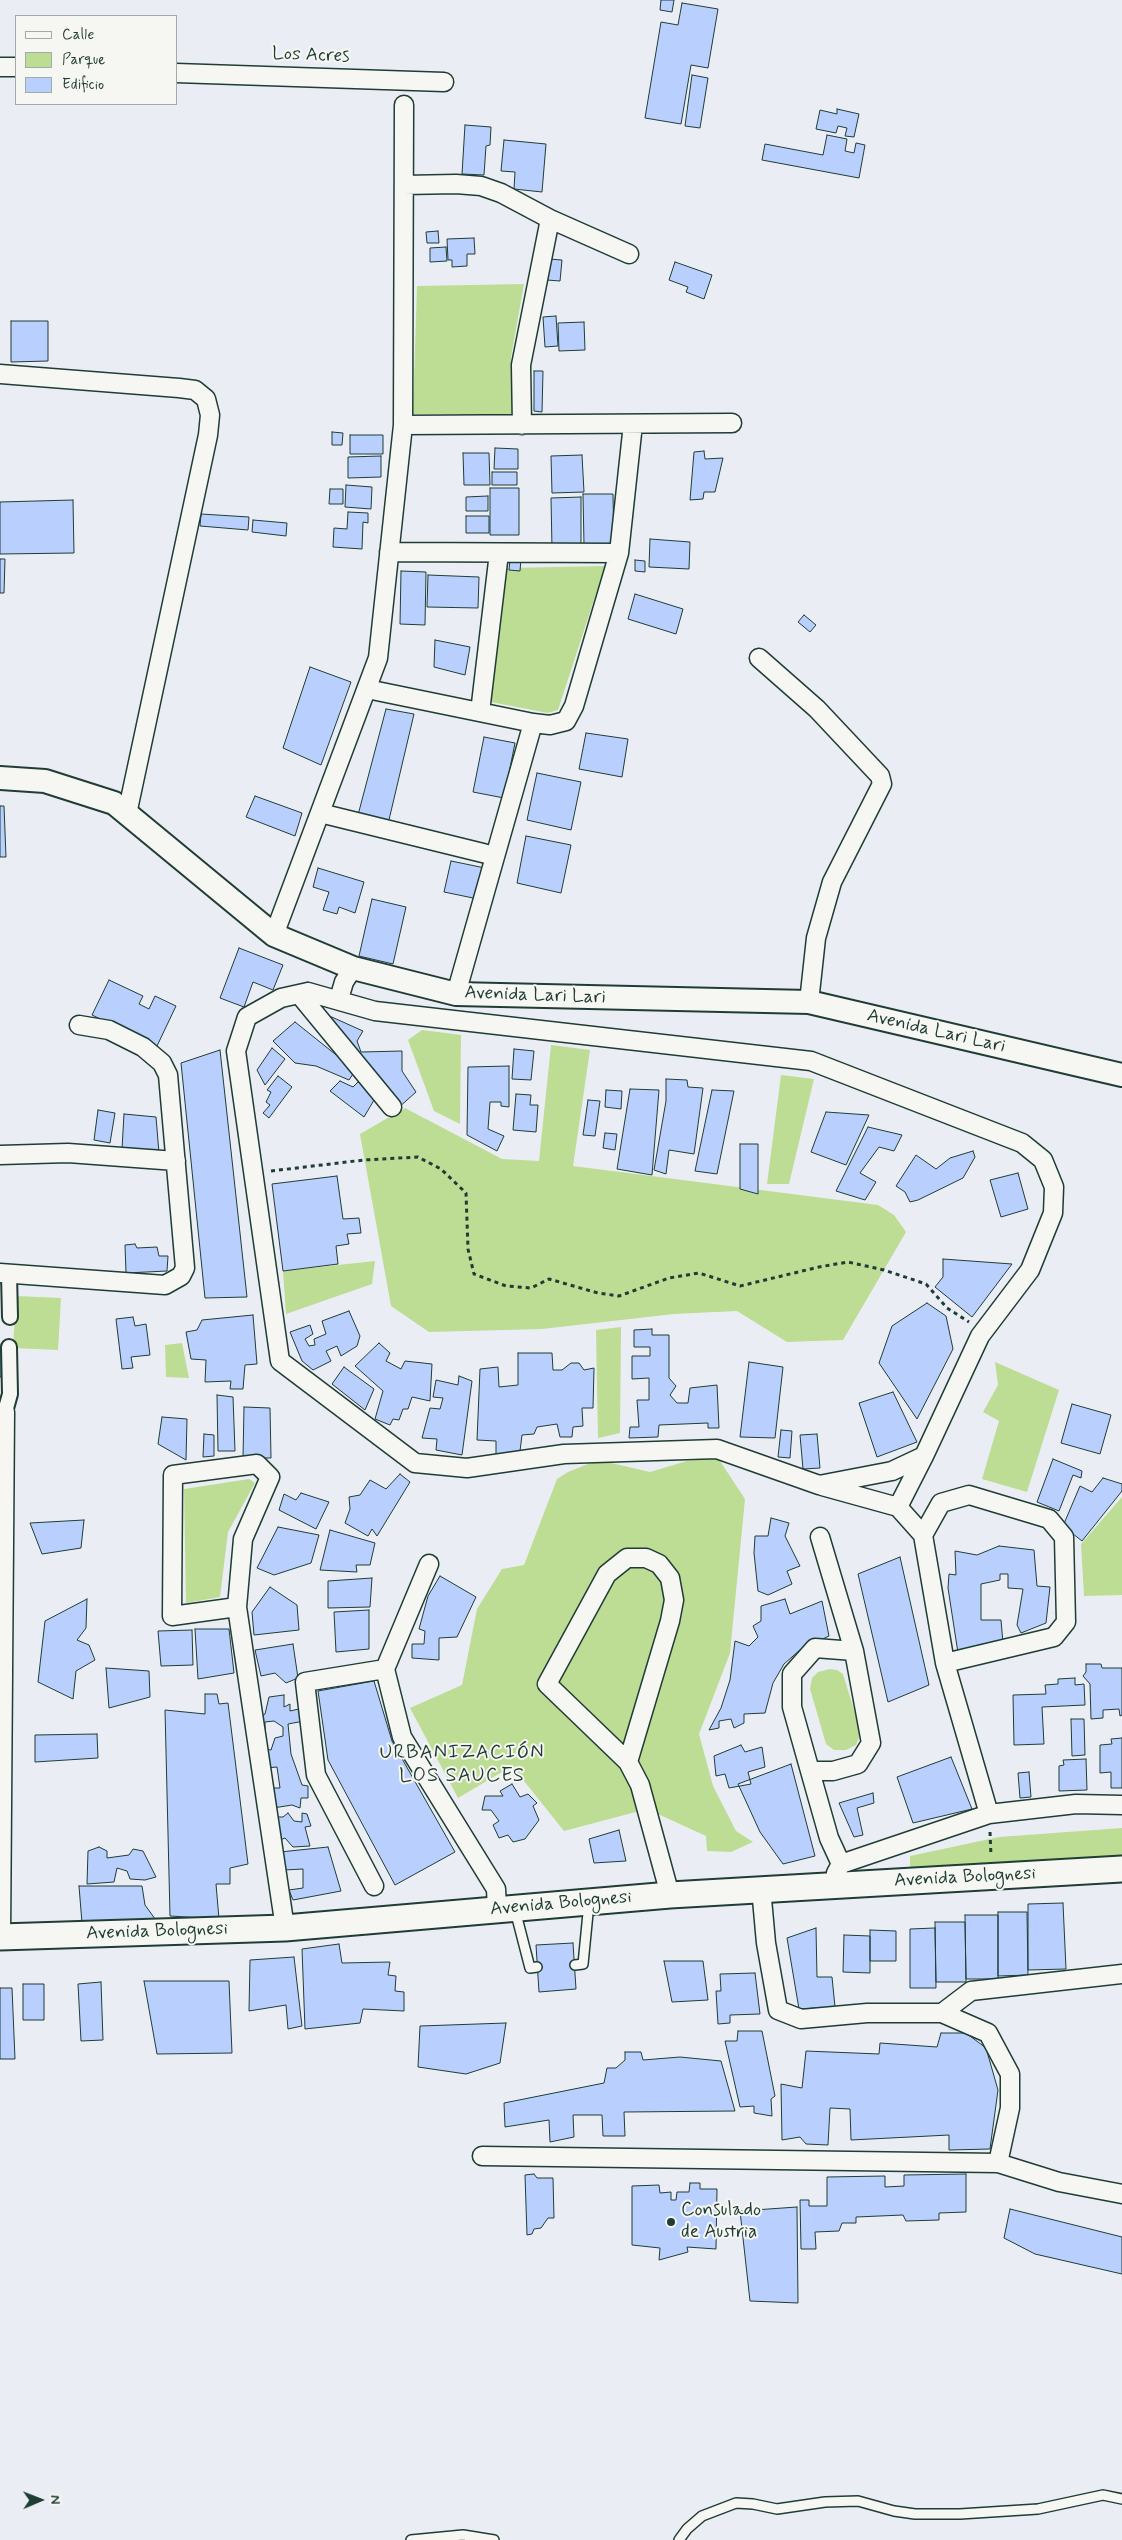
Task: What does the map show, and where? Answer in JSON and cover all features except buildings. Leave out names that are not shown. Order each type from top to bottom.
[{"type":"main road","name":"Avenida Bolognesi","points":[[0,1937],[285,1928],[761,1888],[838,1874],[991,1877],[1122,1869]]},
{"type":"street","points":[[0,66],[15,67]]},
{"type":"street","name":"Los Acres","points":[[178,73],[444,82]]},
{"type":"street","points":[[274,935],[378,658],[403,425],[404,105]]},
{"type":"street","points":[[404,185],[456,184],[481,186],[501,193],[550,219],[629,254]]},
{"type":"street","points":[[522,425],[521,365],[550,219]]},
{"type":"street","points":[[0,374],[179,388],[195,390],[206,399],[210,415],[208,435],[127,814]]},
{"type":"street","points":[[403,425],[732,423]]},
{"type":"street","points":[[367,689],[533,723],[559,724],[566,721],[571,715],[619,553],[633,424]]},
{"type":"street","points":[[389,552],[619,553]]},
{"type":"street","points":[[480,712],[499,553]]},
{"type":"street","points":[[759,658],[817,709],[880,776],[882,784],[832,882],[816,938],[809,1002]]},
{"type":"street","points":[[456,994],[533,723]]},
{"type":"street","name":"Avenida Lari Lari","points":[[0,778],[45,781],[114,803],[274,935],[353,968],[456,994],[809,1002],[1122,1075]]},
{"type":"street","points":[[320,813],[495,856]]},
{"type":"street","points":[[339,999],[344,982],[353,968]]},
{"type":"street","points":[[898,1507],[983,1331],[1030,1270],[1052,1213],[1054,1187],[1043,1160],[1022,1143],[811,1061],[375,1011],[339,999],[308,992],[282,998],[247,1017],[236,1051],[280,1361],[415,1463],[467,1468],[564,1454],[717,1449],[819,1485],[898,1507],[923,1535],[945,1663],[989,1814]]},
{"type":"street","points":[[299,994],[392,1107]]},
{"type":"street","points":[[10,1318],[5,1273],[165,1285],[182,1276],[185,1260],[168,1074],[162,1063],[143,1047],[109,1030],[79,1025]]},
{"type":"street","points":[[0,1155],[68,1153],[176,1161]]},
{"type":"street","points":[[0,1937],[2,1412],[10,1394],[9,1347]]},
{"type":"street","points":[[819,1485],[892,1471],[924,1456]]},
{"type":"street","points":[[237,1608],[172,1616],[173,1475],[257,1464],[270,1477],[243,1539],[237,1608],[285,1928]]},
{"type":"street","points":[[923,1535],[941,1503],[969,1495],[1049,1520],[1064,1537],[1066,1622],[1054,1637],[945,1663]]},
{"type":"street","points":[[810,1771],[833,1771],[858,1764],[872,1743],[854,1651],[820,1537]]},
{"type":"street","points":[[628,1762],[670,1621],[674,1600],[670,1578],[659,1564],[646,1558],[627,1558],[607,1574],[546,1684],[628,1762],[640,1785],[670,1895]]},
{"type":"street","points":[[429,1564],[385,1669],[402,1737],[506,1908]]},
{"type":"street","points":[[854,1651],[815,1648],[792,1674],[792,1707],[838,1874],[989,1814],[1076,1804],[1122,1805]]},
{"type":"street","points":[[374,1886],[316,1775],[306,1682],[385,1669]]},
{"type":"street","points":[[761,1888],[766,1944],[778,2010],[801,2019],[866,2013],[942,2013],[988,2033],[1010,2074],[1010,2108],[998,2164]]},
{"type":"street","points":[[942,2013],[971,1992],[1122,1974]]},
{"type":"street","points":[[482,2156],[998,2164],[1060,2182],[1122,2194]]},
{"type":"lane","points":[[574,1965],[583,1964],[589,1901]]},
{"type":"lane","points":[[506,1908],[530,1968],[538,1968]]},
{"type":"lane","points":[[679,2540],[686,2529],[702,2516],[736,2503],[777,2509],[825,2502],[858,2502],[894,2511],[951,2514],[1038,2509],[1103,2495],[1122,2499]]},
{"type":"lane","points":[[411,2540],[463,2535],[494,2540]]},
{"type":"path","points":[[253,1174],[364,1160],[418,1157],[441,1169],[466,1193],[468,1248],[474,1274],[506,1286],[531,1288],[549,1279],[598,1293],[619,1296],[669,1278],[699,1272],[740,1286],[819,1266],[848,1262],[884,1270],[926,1284],[947,1308],[983,1331]]},
{"type":"path","points":[[989,1814],[991,1877]]},
{"type":"green space","points":[[524,284],[511,357],[512,414],[413,414],[417,286]]},
{"type":"green space","points":[[605,566],[558,710],[548,713],[491,702],[507,568]]},
{"type":"green space","points":[[422,1030],[461,1035],[460,1124],[434,1111],[408,1040]]},
{"type":"green space","points":[[551,1045],[590,1050],[573,1166],[878,1205],[894,1215],[906,1232],[843,1340],[787,1342],[737,1311],[674,1314],[542,1329],[429,1332],[391,1306],[360,1134],[405,1108],[502,1159],[539,1161]]},
{"type":"green space","points":[[781,1075],[814,1079],[789,1184],[767,1184]]},
{"type":"green space","points":[[375,1261],[372,1284],[286,1314],[283,1271]]},
{"type":"green space","points":[[16,1296],[61,1298],[58,1350],[13,1348]]},
{"type":"green space","points":[[621,1327],[620,1433],[598,1438],[596,1330]]},
{"type":"green space","points":[[182,1343],[189,1378],[166,1377],[165,1345]]},
{"type":"green space","points":[[995,1362],[1059,1390],[1027,1492],[982,1479],[999,1421],[983,1412],[998,1385]]},
{"type":"green space","points":[[718,1458],[745,1499],[730,1653],[699,1734],[713,1786],[736,1831],[753,1842],[731,1852],[707,1851],[706,1836],[647,1809],[564,1831],[512,1766],[458,1798],[410,1708],[462,1685],[477,1609],[502,1569],[524,1565],[557,1479],[568,1472],[598,1460],[650,1472],[687,1461]]},
{"type":"green space","points":[[249,1479],[255,1483],[228,1532],[220,1597],[186,1603],[184,1489]]},
{"type":"green space","points":[[1122,1497],[1122,1595],[1084,1596],[1081,1544]]},
{"type":"green space","points":[[830,1669],[837,1670],[843,1674],[861,1733],[856,1745],[846,1750],[834,1750],[826,1744],[810,1689],[812,1678],[818,1672]]},
{"type":"green space","points":[[1122,1828],[1122,1857],[910,1871],[910,1856],[999,1837]]},
{"type":"place","name":"Consulado de Austria","points":[[671,2222]]},
{"type":"district","name":"URBANIZACIÓN LOS SAUCES","points":[[462,1766]]}]
